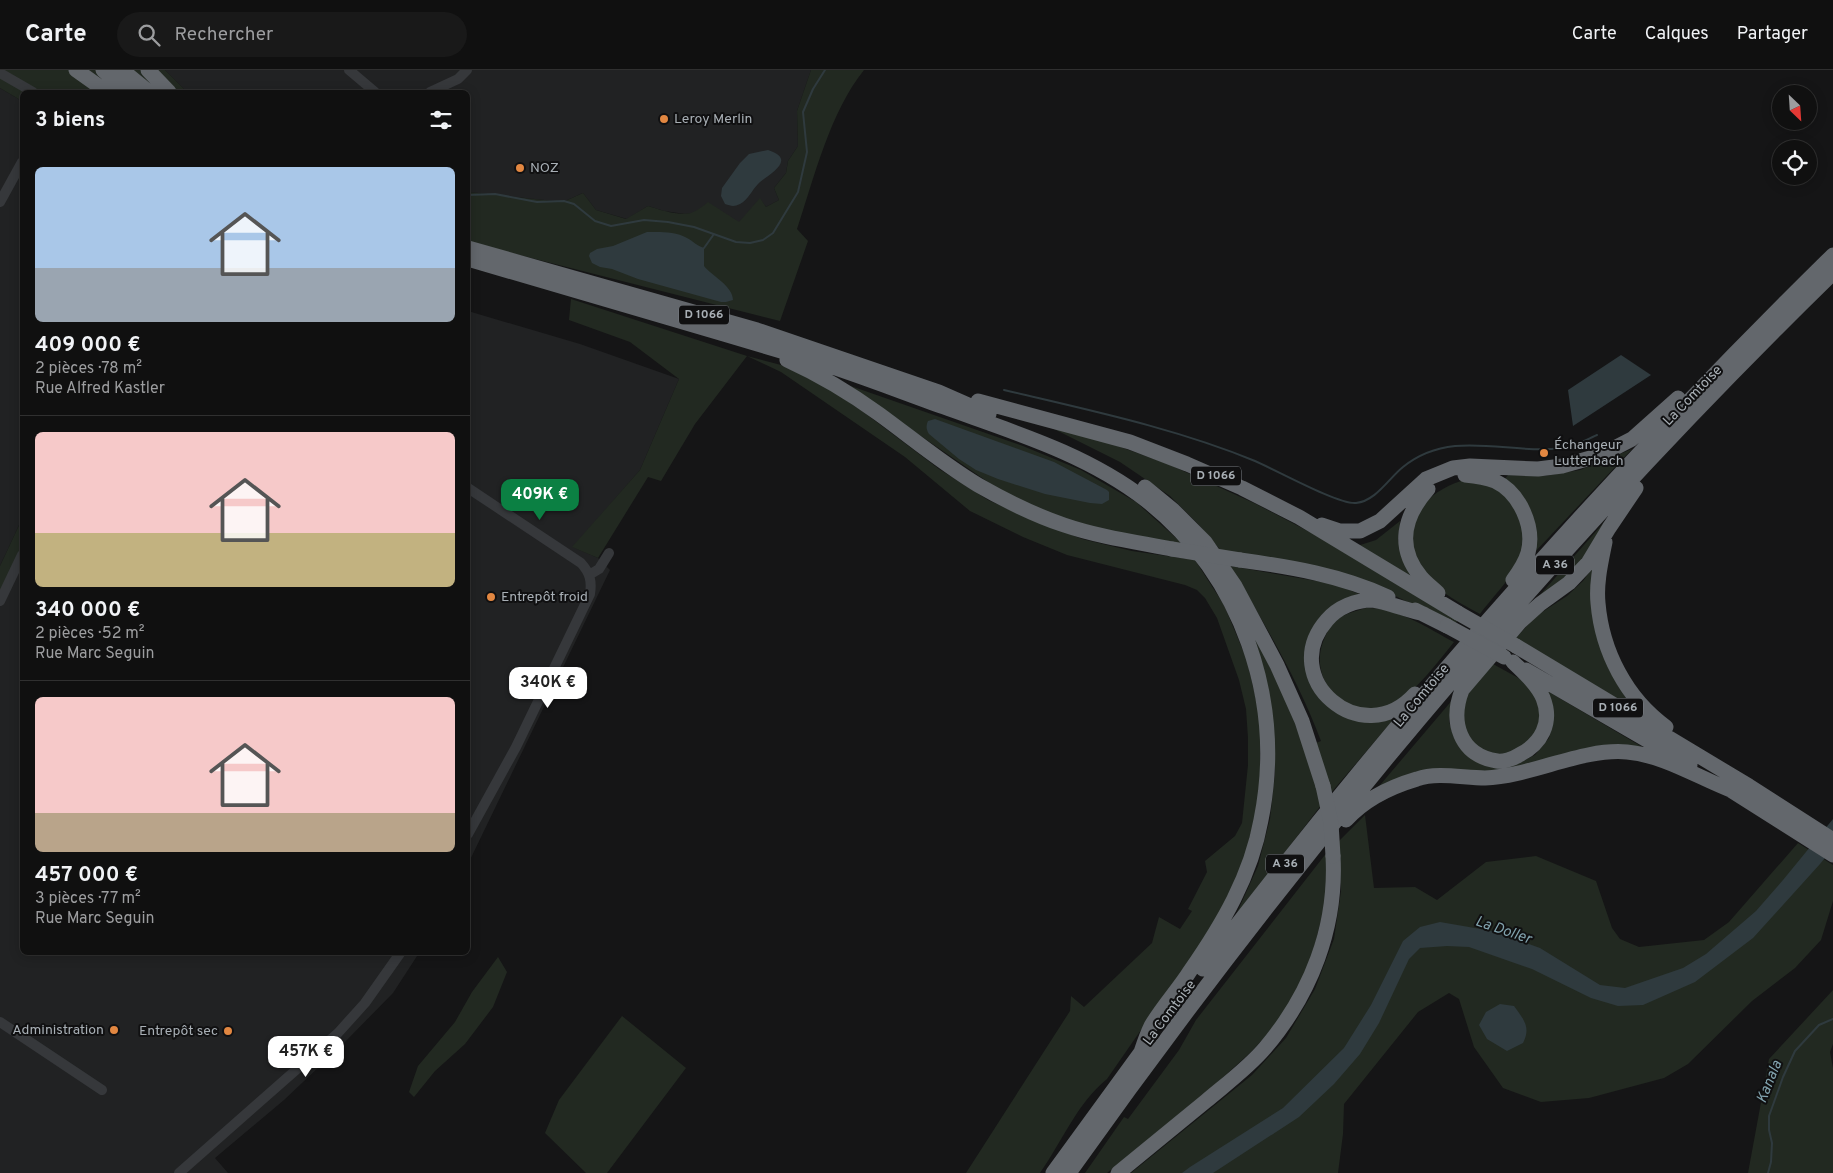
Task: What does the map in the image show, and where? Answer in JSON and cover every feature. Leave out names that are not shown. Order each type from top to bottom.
[{"type":"highway","points":[[76,70],[105,90]]},
{"type":"highway","points":[[103,70],[126,90]]},
{"type":"highway","points":[[122,70],[146,90]]},
{"type":"highway","points":[[148,70],[167,90]]},
{"type":"highway","name":"D 1066","points":[[470,249],[757,330],[938,392],[1130,442],[1242,488],[1299,517],[1720,769],[1805,829],[1833,854]]},
{"type":"highway","name":"La Comtoise","points":[[1052,1173],[1240,921],[1434,681],[1596,499],[1742,345],[1833,255]]},
{"type":"highway","name":"D 1066","points":[[470,259],[752,344],[798,365],[844,390],[929,452],[977,484],[1024,509],[1064,525],[1101,536],[1286,566],[1337,577],[1377,592],[1424,614],[1509,660],[1655,743],[1733,791],[1805,829],[1833,840]]},
{"type":"highway","name":"La Comtoise","points":[[1069,1173],[1204,990],[1318,843],[1501,624],[1605,508],[1746,360],[1833,273]]},
{"type":"highway","points":[[752,344],[808,359],[959,413],[1072,455],[1110,475],[1147,501],[1181,534],[1207,564],[1228,599],[1257,666],[1265,704],[1268,740],[1267,783],[1261,821],[1252,858],[1227,913],[1203,952],[1151,1026],[1141,1052]]},
{"type":"highway","points":[[1299,517],[1340,531],[1360,531],[1380,521],[1426,479],[1453,468],[1470,466],[1538,468],[1562,466],[1601,455],[1632,439],[1713,364],[1742,345]]},
{"type":"highway","points":[[938,392],[990,414],[1076,446],[1116,468],[1146,488],[1173,510],[1205,542],[1235,586],[1278,665],[1302,721],[1323,786],[1331,823],[1334,875],[1332,902],[1318,961],[1306,987],[1289,1016],[1264,1048],[1235,1076],[1118,1173]]},
{"type":"highway","points":[[1509,660],[1533,682],[1542,696],[1547,718],[1544,730],[1531,749],[1514,758],[1498,761],[1481,756],[1469,748],[1460,734],[1456,716],[1457,704],[1462,690],[1520,622],[1540,604],[1569,583],[1588,563],[1609,528],[1665,445]]},
{"type":"highway","points":[[1457,612],[1422,578],[1413,566],[1407,551],[1406,540],[1408,519],[1416,502],[1430,487],[1444,479],[1464,475],[1483,477],[1497,482],[1507,490],[1523,510],[1527,524],[1529,536],[1528,554],[1524,564],[1505,590],[1501,605]]},
{"type":"highway","points":[[1609,528],[1599,569],[1598,601],[1602,631],[1612,660],[1625,684],[1651,716],[1720,769]]},
{"type":"highway","points":[[1424,614],[1373,600],[1347,605],[1330,616],[1322,625],[1314,643],[1312,664],[1319,686],[1325,695],[1342,709],[1363,716],[1384,714],[1394,710],[1410,699],[1423,686],[1434,681]]},
{"type":"highway","points":[[1318,843],[1339,828],[1353,813],[1378,795],[1395,786],[1420,778],[1450,776],[1486,778],[1508,775],[1608,752],[1646,755],[1733,791]]},
{"type":"street","points":[[349,70],[372,90]]},
{"type":"street","points":[[434,90],[458,79],[467,70]]},
{"type":"street","points":[[0,74],[29,90]]},
{"type":"street","points":[[0,202],[20,166]]},
{"type":"street","points":[[470,489],[581,563],[590,575],[591,584],[590,594],[516,747],[470,830]]},
{"type":"street","points":[[590,575],[598,570],[609,554]]},
{"type":"street","points":[[0,601],[20,559]]},
{"type":"street","points":[[179,1173],[338,1033],[365,1003],[399,955]]},
{"type":"street","points":[[0,1022],[102,1090]]},
{"type":"shaded area","points":[[0,70],[165,70],[185,90],[20,90],[20,100],[0,88]]},
{"type":"shaded area","points":[[165,70],[811,70],[797,111],[798,146],[788,161],[786,173],[774,188],[779,200],[766,207],[760,199],[739,223],[693,213],[685,214],[664,211],[648,206],[627,219],[596,210],[583,193],[563,202],[470,192],[470,90],[185,90]]},
{"type":"shaded area","points":[[811,70],[864,70],[842,105],[824,146],[797,229],[808,241],[780,321],[470,243],[470,192],[563,202],[583,193],[596,210],[626,219],[648,206],[669,212],[686,214],[695,211],[708,202],[739,222],[760,198],[766,207],[779,200],[774,188],[786,173],[788,161],[798,146],[797,111]]},
{"type":"shaded area","points":[[0,88],[20,100],[20,523],[0,566]]},
{"type":"shaded area","points":[[768,150],[781,158],[781,163],[778,167],[758,184],[743,202],[734,206],[725,204],[721,196],[722,188],[740,163],[749,154]]},
{"type":"shaded area","points":[[647,232],[678,234],[704,248],[704,266],[730,290],[733,300],[721,302],[638,279],[592,263],[589,256],[590,253],[597,249],[613,246]]},
{"type":"shaded area","points":[[571,299],[747,356],[695,424],[661,481],[648,477],[598,558],[572,547],[640,470],[679,379],[630,342],[569,320]]},
{"type":"shaded area","points":[[470,312],[580,344],[679,379],[640,470],[573,547],[598,558],[610,570],[470,860]]},
{"type":"shaded area","points":[[1621,355],[1651,375],[1573,426],[1568,390]]},
{"type":"shaded area","points":[[747,356],[781,365],[834,392],[939,469],[988,500],[1082,539],[1132,551],[1195,560],[1224,605],[1247,660],[1260,717],[1260,797],[1243,864],[1220,916],[1107,1079],[1078,1111],[1040,1173],[966,1173],[1070,1011],[1071,996],[1084,1007],[1152,943],[1159,917],[1180,929],[1192,911],[1188,909],[1207,872],[1205,861],[1235,836],[1242,823],[1248,765],[1246,709],[1239,680],[1217,618],[1205,598],[1197,590],[1185,585],[1067,555],[1023,537],[970,511],[905,457],[781,372]]},
{"type":"shaded area","points":[[845,384],[1023,446],[1081,470],[1136,502],[1185,546],[1103,532],[1055,517],[1004,493]]},
{"type":"shaded area","points":[[935,419],[1054,462],[1107,490],[1109,492],[1109,500],[1102,504],[1090,503],[1045,494],[976,470],[959,459],[929,434],[927,431],[928,421]]},
{"type":"shaded area","points":[[1052,428],[1112,444],[1168,464],[1256,504],[1340,548],[1458,620],[1454,625],[1369,583],[1222,552],[1170,496],[1120,462]]},
{"type":"shaded area","points":[[1632,449],[1534,553],[1504,480],[1508,475],[1545,476],[1580,470]]},
{"type":"shaded area","points":[[1461,481],[1480,482],[1501,492],[1516,509],[1524,531],[1525,543],[1520,561],[1480,614],[1451,598],[1432,583],[1421,570],[1414,549],[1412,533],[1414,522],[1424,504],[1440,491]]},
{"type":"shaded area","points":[[1606,520],[1583,561],[1525,612]]},
{"type":"shaded area","points":[[1400,521],[1398,540],[1420,585],[1357,546],[1376,540]]},
{"type":"shaded area","points":[[20,523],[20,551],[0,593],[0,566]]},
{"type":"shaded area","points":[[20,551],[20,955],[418,955],[393,993],[340,1047],[284,1100],[215,1158],[228,1173],[0,1173],[0,593]]},
{"type":"shaded area","points":[[1596,563],[1603,655],[1617,684],[1648,719],[1514,640],[1536,616],[1567,596],[1583,581]]},
{"type":"shaded area","points":[[1230,566],[1334,584],[1369,598],[1310,638],[1329,706],[1399,713],[1330,794],[1316,743],[1321,741],[1312,718],[1280,652]]},
{"type":"shaded area","points":[[1240,607],[1287,701],[1307,755],[1322,804],[1235,917],[1258,866],[1270,819],[1275,774],[1274,730]]},
{"type":"shaded area","points":[[1366,608],[1389,611],[1401,615],[1454,642],[1411,692],[1393,704],[1367,709],[1343,701],[1334,694],[1322,674],[1320,662],[1325,637],[1332,625],[1344,615]]},
{"type":"shaded area","points":[[1493,664],[1522,680],[1536,693],[1542,726],[1523,750],[1508,754],[1492,755],[1484,753],[1477,748],[1467,734],[1462,716],[1464,700],[1477,681]]},
{"type":"shaded area","points":[[1544,689],[1644,748],[1546,762],[1375,791],[1454,698],[1449,721],[1454,738],[1517,764],[1535,755],[1549,738],[1554,718]]},
{"type":"shaded area","points":[[1365,815],[1374,888],[1415,887],[1437,900],[1486,862],[1536,856],[1596,881],[1612,928],[1620,939],[1639,947],[1704,940],[1729,922],[1798,843],[1833,865],[1833,901],[1821,940],[1795,968],[1752,1001],[1688,1064],[1664,1078],[1589,1098],[1541,1102],[1503,1088],[1474,1047],[1459,999],[1449,993],[1418,1012],[1344,1104],[1343,1134],[1338,1173],[1131,1173],[1252,1075],[1286,1038],[1315,989],[1334,939],[1341,891],[1338,842]]},
{"type":"shaded area","name":"La Doller","points":[[1833,819],[1833,848],[1753,938],[1695,982],[1643,1005],[1618,1006],[1591,998],[1532,969],[1469,947],[1420,948],[1409,959],[1379,1023],[1360,1054],[1334,1084],[1299,1117],[1213,1173],[1182,1173],[1283,1108],[1344,1048],[1371,1005],[1403,941],[1420,927],[1440,922],[1492,931],[1540,948],[1600,985],[1625,988],[1683,968],[1706,954],[1756,911]]},
{"type":"shaded area","points":[[1328,851],[1328,891],[1309,969],[1283,1017],[1252,1051],[1219,1081],[1107,1173],[1085,1173],[1124,1117],[1128,1119],[1179,1050],[1196,1020]]},
{"type":"shaded area","points":[[498,957],[507,972],[493,1007],[465,1044],[435,1071],[414,1097],[409,1092],[418,1066],[455,1022],[472,992]]},
{"type":"shaded area","points":[[1833,990],[1833,1044],[1830,1052],[1833,1068],[1833,1173],[1748,1173],[1769,1059]]},
{"type":"shaded area","points":[[1500,1004],[1514,1006],[1526,1028],[1523,1043],[1507,1051],[1487,1039],[1479,1025],[1486,1012]]},
{"type":"shaded area","points":[[622,1016],[686,1068],[607,1173],[586,1173],[545,1133],[559,1100]]},
{"type":"waterway","points":[[470,195],[495,194],[537,202],[564,201],[574,204],[595,221],[611,226],[644,220],[668,222],[694,227],[736,242],[750,243],[763,240],[773,233],[798,192],[807,152],[803,112],[813,89],[825,70]]},
{"type":"waterway","points":[[704,248],[714,234]]},
{"type":"waterway","points":[[1004,390],[1163,429],[1225,449],[1336,499],[1356,503],[1376,494],[1409,462],[1434,450],[1470,445],[1532,449],[1562,448],[1576,445],[1597,435]]},
{"type":"waterway","name":"Kanala","points":[[1768,1173],[1771,1162],[1772,1143],[1769,1130],[1769,1116],[1783,1077],[1795,1051],[1819,1025],[1833,1019]]},
{"type":"place","name":"Leroy Merlin","points":[[664,119]]},
{"type":"place","name":"NOZ","points":[[520,168]]},
{"type":"place","name":"Échangeur Lutterbach","points":[[1544,453]]},
{"type":"place","name":"Entrepôt froid","points":[[491,597]]},
{"type":"place","name":"Administration","points":[[114,1030]]},
{"type":"place","name":"Entrepôt sec","points":[[228,1031]]}]
